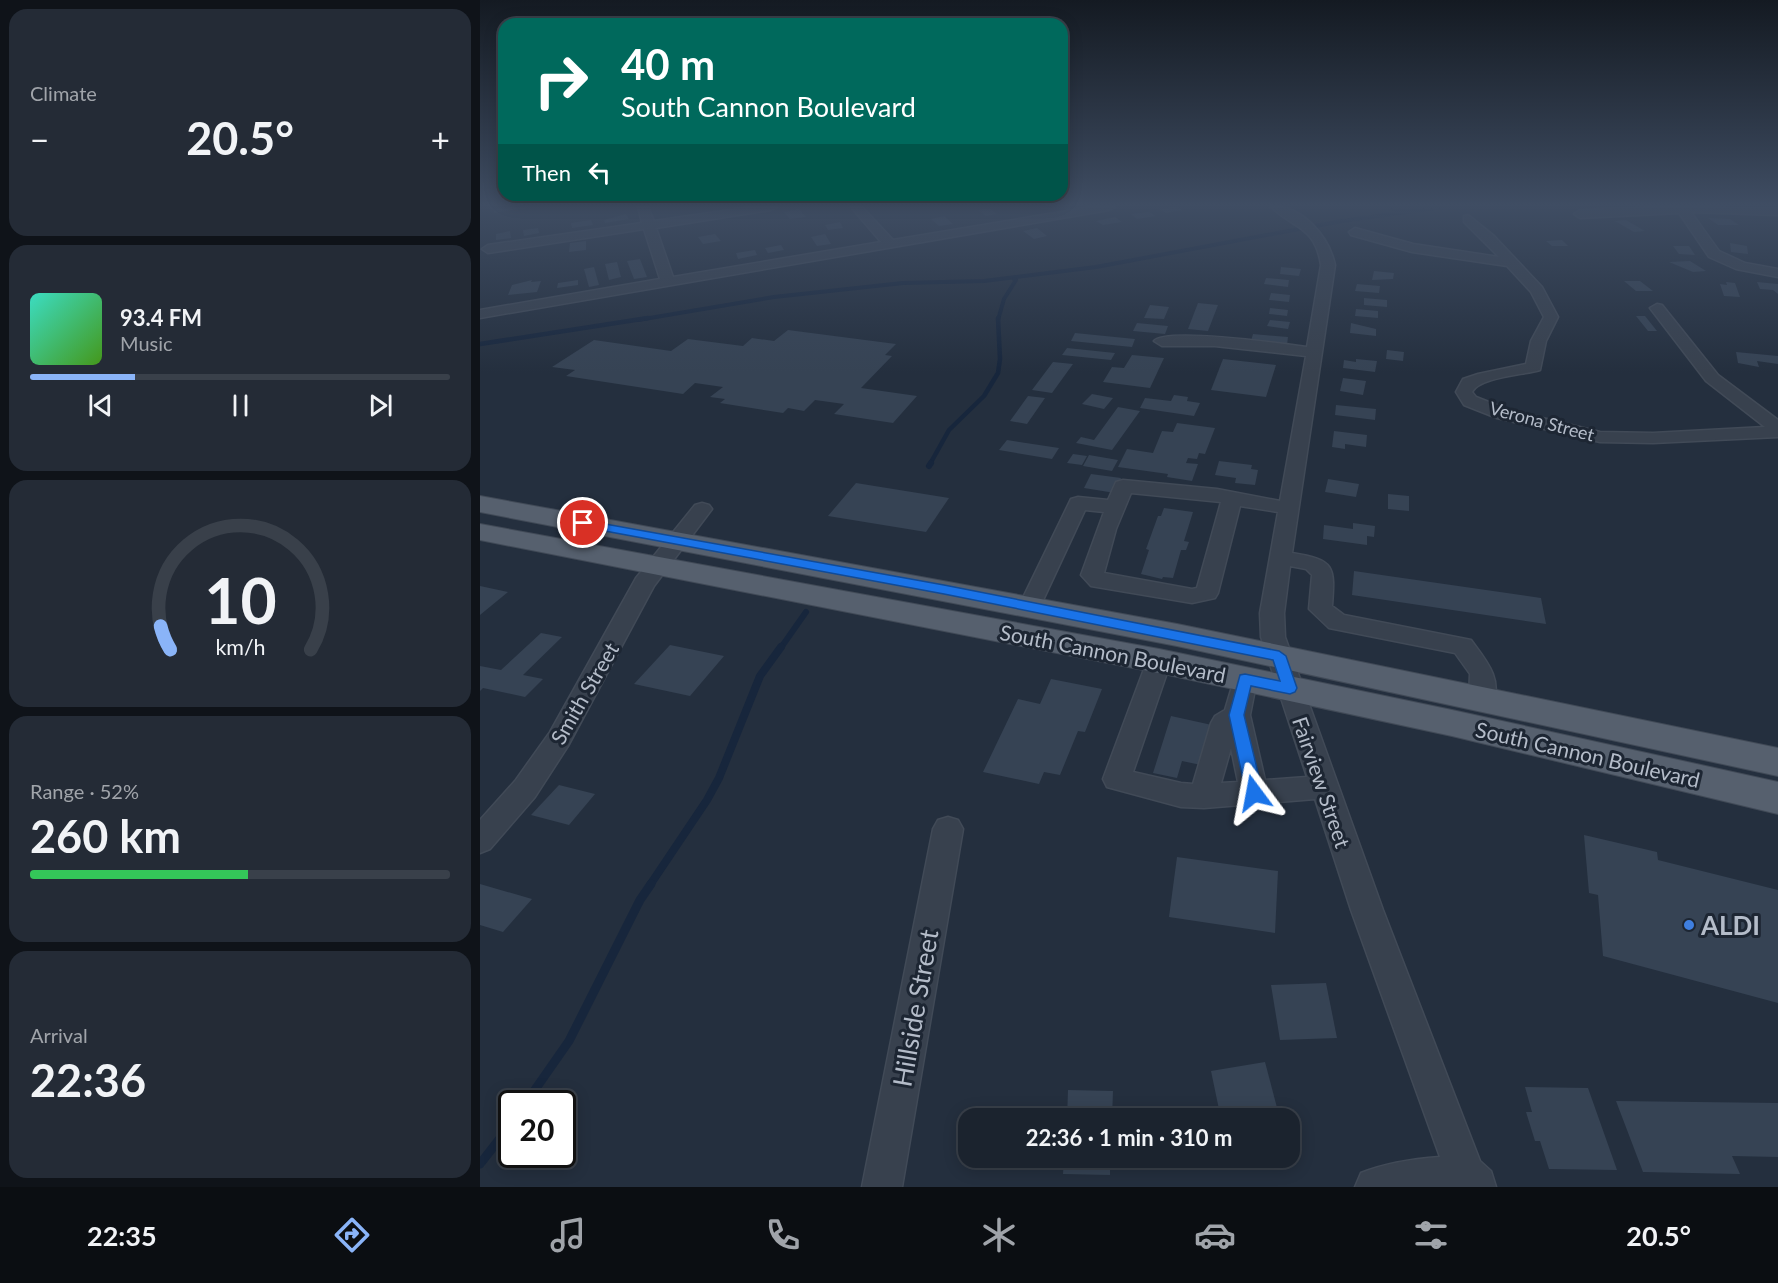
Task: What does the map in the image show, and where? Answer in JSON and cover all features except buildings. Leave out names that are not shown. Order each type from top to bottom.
[{"type":"main road","name":"South Cannon Boulevard","points":[[480,504],[1030,606],[1279,656],[1778,762]]},
{"type":"main road","name":"South Cannon Boulevard","points":[[480,532],[1290,688],[1778,798]]},
{"type":"street","points":[[661,262],[668,282]]},
{"type":"street","points":[[480,314],[783,262]]},
{"type":"street","name":"Fairview Street","points":[[1328,262],[1272,613],[1273,637],[1367,910],[1472,1183]]},
{"type":"street","name":"Verona Street","points":[[1509,262],[1537,290],[1551,318],[1540,334],[1534,356],[1534,367],[1484,377],[1469,383],[1464,392],[1470,401],[1503,414],[1599,437],[1653,438],[1778,431]]},
{"type":"street","points":[[1733,262],[1778,273]]},
{"type":"street","points":[[1657,308],[1712,378],[1778,431]]},
{"type":"street","points":[[1162,341],[1215,341],[1314,352]]},
{"type":"street","points":[[1232,499],[1207,592],[1192,596],[1099,581],[1092,575],[1106,529],[1123,486],[1217,495],[1289,508]]},
{"type":"street","points":[[1030,606],[1078,502],[1116,507]]},
{"type":"street","name":"Smith Street","points":[[480,840],[525,789],[559,740],[644,583],[702,509]]},
{"type":"street","points":[[1281,558],[1313,563],[1323,574],[1320,609],[1337,622],[1463,646],[1482,673],[1482,699]]},
{"type":"street","points":[[1159,662],[1117,779],[1181,795],[1204,796],[1324,787]]},
{"type":"street","points":[[1245,679],[1237,715],[1254,793]]},
{"type":"street","points":[[1204,796],[1224,723],[1237,715]]},
{"type":"street","name":"Hillside Street","points":[[882,1187],[948,829]]},
{"type":"street","points":[[1375,1187],[1417,1178],[1472,1183]]},
{"type":"waterway","points":[[638,320],[774,297],[903,283],[984,281],[1121,262]]},
{"type":"waterway","points":[[998,320],[1004,299],[1016,280],[1014,279]]},
{"type":"waterway","points":[[480,344],[648,318]]},
{"type":"waterway","points":[[930,464],[949,430],[984,396],[998,373],[1000,359],[998,320]]},
{"type":"waterway","points":[[780,649],[806,612]]},
{"type":"waterway","points":[[650,885],[707,800],[719,778],[760,676],[781,647]]},
{"type":"waterway","points":[[535,1090],[569,1041],[640,900],[651,884]]},
{"type":"waterway","points":[[480,1164],[498,1141]]},
{"type":"place","name":"ALDI","points":[[1689,925]]},
{"type":"route","points":[[583,523],[944,590],[1279,656],[1290,688],[1245,679],[1237,715],[1254,793]]}]
